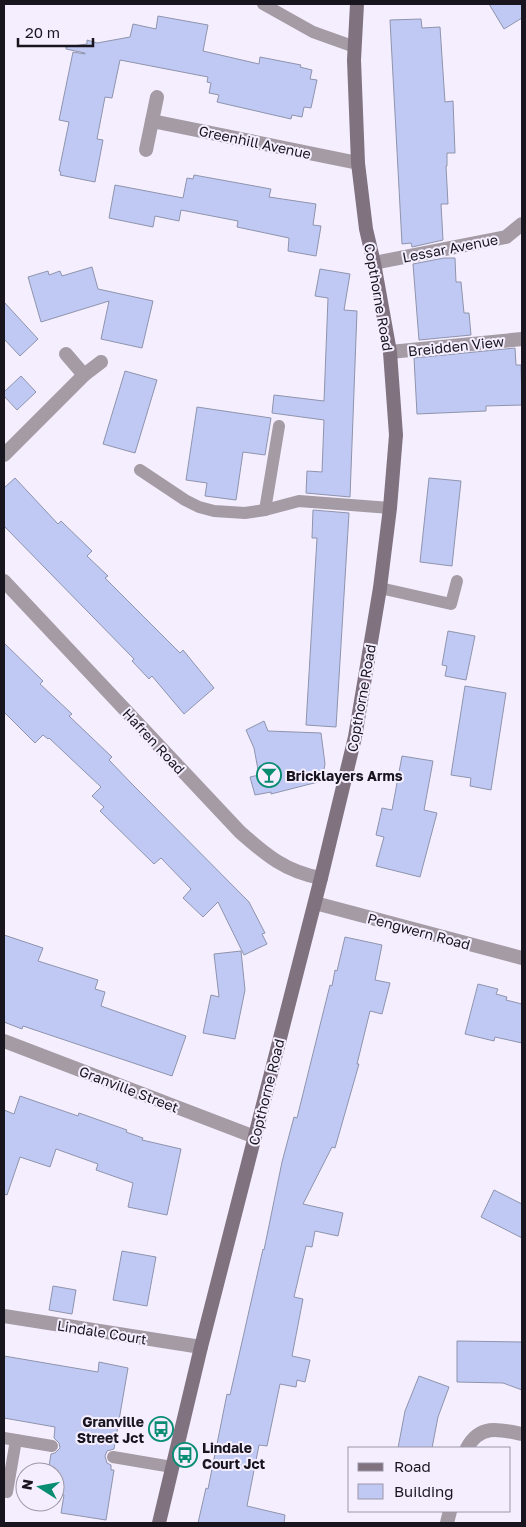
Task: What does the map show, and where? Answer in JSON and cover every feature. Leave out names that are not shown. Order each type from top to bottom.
[{"type":"main road","name":"Copthorne Road","points":[[158,1523],[315,904],[355,737],[380,588],[390,508],[396,435],[390,352],[366,230],[358,163],[355,47],[357,4]]},
{"type":"street","points":[[146,150],[157,97]]},
{"type":"street","name":"Greenhill Avenue","points":[[152,121],[358,163]]},
{"type":"street","name":"Lessar Avenue","points":[[374,263],[506,238],[522,224]]},
{"type":"street","name":"Breidden View","points":[[390,352],[522,339]]},
{"type":"street","points":[[66,354],[84,375]]},
{"type":"street","points":[[4,455],[84,375],[101,362]]},
{"type":"street","name":"Hafren Road","points":[[4,580],[240,832],[269,857],[292,870],[321,878]]},
{"type":"street","name":"Pengwern Road","points":[[315,904],[522,958]]},
{"type":"street","name":"Granville Street","points":[[4,1041],[255,1137]]},
{"type":"street","name":"Lindale Court","points":[[4,1316],[201,1348]]},
{"type":"street","points":[[468,1447],[472,1438],[482,1432],[500,1429],[522,1434]]},
{"type":"lane","points":[[263,4],[313,32],[355,47]]},
{"type":"lane","points":[[265,510],[279,426]]},
{"type":"lane","points":[[140,470],[185,500],[199,507],[229,513],[265,510],[299,501],[390,508]]},
{"type":"lane","points":[[380,588],[452,604],[457,581]]},
{"type":"lane","points":[[7,1492],[10,1439],[52,1446]]},
{"type":"lane","points":[[113,1457],[172,1467]]},
{"type":"building","points":[[489,4],[522,4],[522,18],[504,29]]},
{"type":"building","points":[[158,16],[208,25],[203,51],[259,64],[260,57],[301,65],[300,67],[312,70],[310,79],[317,80],[311,108],[304,107],[302,117],[292,115],[291,119],[217,102],[219,95],[209,93],[211,83],[207,82],[208,77],[120,60],[112,98],[105,97],[97,139],[103,140],[95,182],[60,175],[61,172],[59,171],[69,122],[59,120],[73,52],[85,54],[66,49],[66,47],[87,44],[87,40],[97,43],[130,37],[133,24],[156,29]]},
{"type":"building","points":[[421,19],[422,28],[440,27],[445,102],[453,101],[455,153],[447,153],[448,204],[441,204],[443,240],[412,247],[411,243],[402,244],[390,20]]},
{"type":"building","points":[[194,175],[271,189],[269,197],[316,204],[313,225],[321,226],[316,256],[288,251],[289,238],[237,227],[238,221],[181,210],[179,221],[155,216],[153,227],[109,218],[115,185],[183,198],[187,178],[193,179]]},
{"type":"building","points":[[444,258],[455,258],[456,282],[461,282],[464,313],[469,313],[471,335],[419,340],[413,264]]},
{"type":"building","points":[[92,267],[98,289],[153,301],[142,348],[101,339],[109,301],[41,322],[28,277],[48,271],[49,275],[60,271],[62,276]]},
{"type":"building","points":[[320,269],[350,274],[344,310],[357,311],[350,497],[306,493],[307,471],[322,472],[324,420],[272,413],[274,395],[324,401],[328,298],[315,296]]},
{"type":"building","points":[[4,302],[38,339],[20,356],[4,339]]},
{"type":"building","points":[[515,348],[516,365],[521,365],[522,405],[486,406],[486,411],[417,414],[414,358]]},
{"type":"building","points":[[125,371],[157,380],[135,453],[103,444]]},
{"type":"building","points":[[21,376],[36,392],[17,410],[4,396],[4,392]]},
{"type":"building","points":[[197,407],[271,418],[265,455],[243,452],[236,500],[205,496],[207,483],[186,480]]},
{"type":"building","points":[[15,478],[58,524],[61,521],[92,551],[87,556],[108,576],[105,578],[180,653],[183,650],[214,688],[184,714],[152,676],[149,679],[132,661],[134,659],[4,526],[4,488]]},
{"type":"building","points":[[429,478],[461,481],[452,566],[420,562]]},
{"type":"building","points":[[313,510],[349,513],[336,727],[306,725],[317,538],[312,538]]},
{"type":"building","points":[[448,631],[475,636],[466,680],[445,676],[447,666],[442,665]]},
{"type":"building","points":[[4,643],[43,681],[40,684],[72,714],[69,716],[112,757],[109,760],[249,902],[265,933],[262,934],[267,944],[244,955],[218,902],[203,917],[183,898],[191,889],[161,858],[154,864],[100,811],[104,807],[92,796],[101,787],[49,738],[43,735],[35,743],[4,712]]},
{"type":"building","points":[[465,686],[506,693],[491,790],[470,786],[471,778],[451,775]]},
{"type":"building","points":[[264,721],[268,731],[321,733],[325,764],[322,781],[271,794],[271,792],[255,795],[250,777],[259,775],[254,748],[246,730]]},
{"type":"building","points":[[402,756],[433,761],[424,810],[437,813],[420,877],[376,866],[384,837],[376,835],[382,808],[392,810]]},
{"type":"building","points":[[4,935],[43,948],[38,961],[98,980],[95,989],[105,992],[101,1006],[186,1036],[172,1076],[23,1026],[22,1029],[4,1022]]},
{"type":"building","points":[[345,937],[382,945],[375,980],[390,983],[382,1014],[370,1011],[357,1064],[359,1064],[335,1148],[332,1147],[303,1204],[343,1213],[338,1236],[315,1231],[312,1247],[306,1246],[294,1297],[303,1299],[292,1356],[310,1360],[305,1382],[297,1380],[296,1387],[280,1384],[267,1446],[259,1445],[247,1506],[285,1515],[284,1523],[198,1523],[206,1488],[208,1489],[227,1394],[230,1395],[264,1250],[282,1162],[294,1117],[297,1118],[330,985],[332,986],[335,970],[337,971]]},
{"type":"building","points":[[241,951],[245,990],[235,1039],[203,1033],[211,995],[219,997],[214,954]]},
{"type":"building","points":[[478,984],[498,989],[496,994],[507,997],[506,1000],[522,1004],[522,1043],[495,1037],[494,1041],[465,1034]]},
{"type":"building","points":[[20,1096],[78,1116],[79,1113],[127,1130],[126,1132],[143,1138],[142,1140],[181,1149],[167,1215],[128,1207],[133,1183],[96,1170],[98,1164],[56,1149],[50,1167],[20,1157],[7,1195],[4,1194],[4,1110],[14,1114]]},
{"type":"building","points":[[494,1190],[522,1204],[522,1238],[481,1217]]},
{"type":"building","points":[[122,1251],[156,1257],[147,1306],[113,1300]]},
{"type":"building","points":[[53,1286],[76,1290],[72,1314],[49,1310]]},
{"type":"building","points":[[457,1341],[522,1342],[522,1390],[503,1383],[457,1382]]},
{"type":"building","points":[[4,1356],[98,1372],[99,1362],[128,1368],[114,1449],[107,1451],[105,1456],[107,1463],[111,1465],[111,1470],[114,1470],[106,1520],[61,1513],[65,1512],[65,1462],[50,1462],[51,1454],[60,1448],[59,1443],[54,1438],[55,1427],[4,1418]]},
{"type":"building","points":[[419,1376],[449,1387],[438,1417],[432,1447],[398,1447],[405,1411]]},
{"type":"place","name":"Bricklayers Arms","points":[[269,775]]},
{"type":"place","name":"Granville Street Jct","points":[[161,1429]]},
{"type":"place","name":"Lindale Court Jct","points":[[185,1455]]}]
